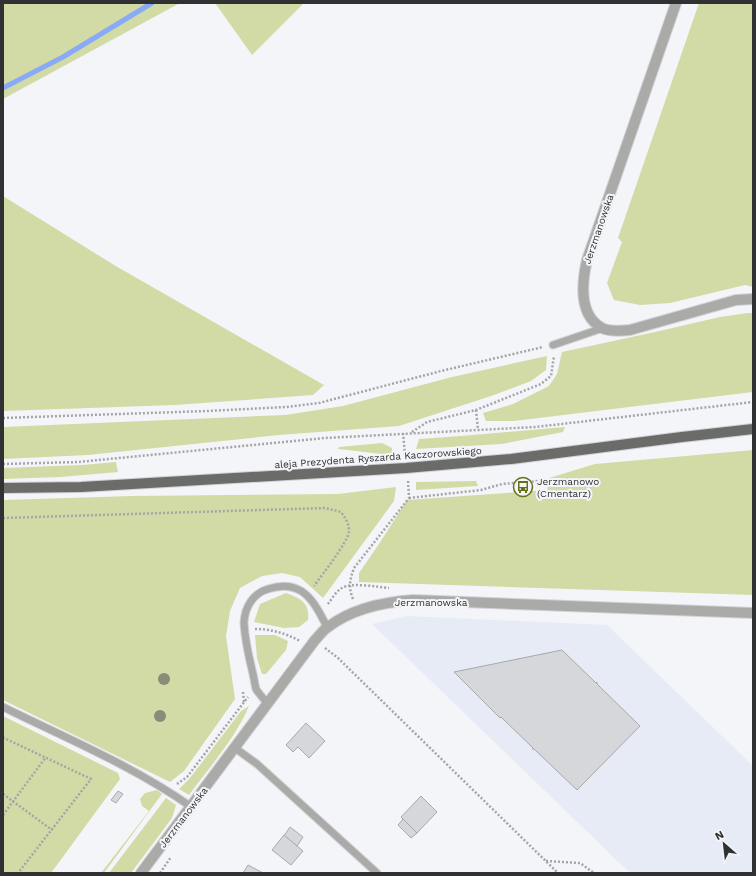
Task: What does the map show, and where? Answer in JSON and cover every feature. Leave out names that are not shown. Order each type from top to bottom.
[{"type":"main road","name":"aleja Prezydenta Ryszarda Kaczorowskiego","points":[[3,488],[89,486],[392,468],[511,459],[753,429]]},
{"type":"street","name":"Jerzmanowska","points":[[603,328],[593,320],[585,306],[583,294],[587,260],[676,3]]},
{"type":"street","points":[[603,328],[616,331],[630,330],[736,300],[753,299]]},
{"type":"street","name":"Jerzmanowska","points":[[141,873],[315,640],[327,627],[358,610],[388,602],[413,600],[753,612]]},
{"type":"lane","points":[[553,345],[603,328]]},
{"type":"lane","points":[[268,704],[257,690],[250,662],[244,622],[246,612],[252,600],[264,590],[275,587],[287,585],[296,588],[307,595],[319,610],[327,627]]},
{"type":"lane","points":[[3,707],[113,760],[168,791],[190,806]]},
{"type":"lane","points":[[234,748],[257,764],[377,873]]},
{"type":"path","points":[[3,418],[207,411],[319,403],[441,371],[553,345],[554,356],[551,376],[541,384],[476,410],[427,422],[412,433]]},
{"type":"path","points":[[3,464],[78,462],[325,438],[535,427],[753,402]]},
{"type":"path","points":[[476,410],[478,430]]},
{"type":"path","points":[[358,610],[349,586],[354,568],[409,498],[481,490],[502,484],[538,481]]},
{"type":"path","points":[[3,518],[325,508],[341,512],[348,521],[349,533],[340,549],[307,595]]},
{"type":"path","points":[[327,605],[342,588],[349,586],[390,588]]},
{"type":"path","points":[[253,629],[268,629],[300,641]]},
{"type":"path","points":[[315,640],[338,658],[558,873]]},
{"type":"path","points":[[168,791],[187,776],[248,698]]},
{"type":"path","points":[[3,739],[4,738],[91,778],[18,873]]},
{"type":"path","points":[[3,816],[46,758]]},
{"type":"path","points":[[3,794],[52,830]]},
{"type":"path","points":[[545,861],[580,863],[594,873]]},
{"type":"shaded area","points":[[407,616],[607,625],[753,766],[753,872],[630,873],[372,624]]},
{"type":"green space","points":[[3,3],[180,3],[3,99]]},
{"type":"green space","points":[[215,3],[304,3],[252,55]]},
{"type":"green space","points":[[699,3],[753,3],[753,287],[745,285],[670,303],[640,305],[614,300],[607,283],[622,242],[618,238]]},
{"type":"green space","points":[[3,196],[114,265],[324,385],[313,395],[175,405],[3,411]]},
{"type":"green space","points":[[753,313],[753,392],[514,421],[486,421],[483,413],[513,404],[549,386],[557,374],[562,352],[720,317]]},
{"type":"green space","points":[[547,356],[546,370],[531,381],[491,396],[399,426],[279,435],[88,455],[3,459],[3,427],[285,415],[343,406],[452,377]]},
{"type":"green space","points":[[565,427],[563,432],[502,444],[416,449],[419,439]]},
{"type":"green space","points":[[382,443],[392,448],[392,453],[382,454],[338,449],[339,447]]},
{"type":"green space","points":[[753,450],[753,595],[359,582],[359,573],[407,500],[547,490],[549,478],[595,464]]},
{"type":"green space","points":[[116,462],[118,472],[61,477],[3,479],[3,468]]},
{"type":"green space","points":[[476,481],[478,486],[416,490],[416,482]]},
{"type":"green space","points":[[396,487],[394,501],[323,598],[300,577],[282,573],[262,576],[240,588],[230,611],[226,636],[235,699],[184,771],[170,782],[3,700],[3,500],[131,496],[338,494]]},
{"type":"green space","points":[[286,593],[300,599],[306,605],[308,620],[299,627],[284,628],[254,622],[260,604]]},
{"type":"green space","points":[[255,635],[275,635],[288,641],[286,650],[266,674],[262,674],[257,658]]},
{"type":"green space","points":[[249,706],[244,718],[230,741],[189,795],[179,789],[190,778],[241,711]]},
{"type":"green space","points":[[3,716],[118,773],[120,779],[51,873],[3,873]]},
{"type":"green space","points":[[157,790],[162,794],[104,873],[101,873],[149,811],[142,806],[140,799],[145,793]]},
{"type":"green space","points":[[166,798],[176,805],[172,818],[131,873],[109,873]]},
{"type":"building","points":[[562,650],[596,683],[597,682],[597,684],[640,726],[577,790],[534,749],[532,749],[533,748],[501,717],[500,718],[454,672]]},
{"type":"building","points":[[306,723],[325,741],[309,758],[298,747],[293,752],[286,745]]},
{"type":"building","points":[[118,791],[123,794],[116,803],[111,800]]},
{"type":"building","points":[[421,796],[437,812],[417,833],[401,817]]},
{"type":"building","points":[[403,819],[417,833],[411,838],[398,825]]},
{"type":"building","points":[[290,827],[303,837],[297,846],[284,836]]},
{"type":"building","points":[[284,835],[303,851],[291,865],[272,850]]},
{"type":"building","points":[[248,865],[263,873],[243,873]]},
{"type":"waterway","points":[[3,88],[63,57],[152,3]]},
{"type":"place","name":"Jerzmanowo (Cmentarz)","points":[[523,487]]}]
